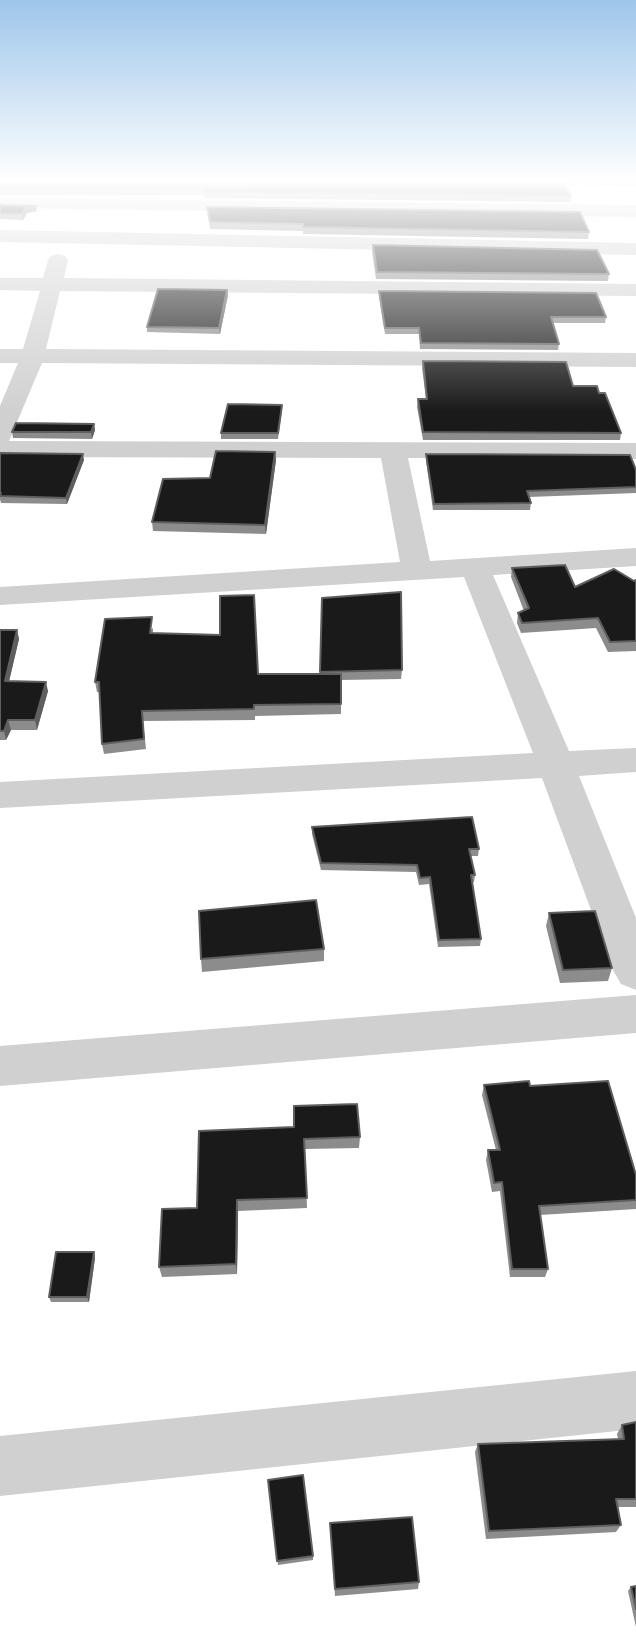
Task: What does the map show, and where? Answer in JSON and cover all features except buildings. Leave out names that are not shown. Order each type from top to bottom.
[{"type":"street","points":[[0,436],[33,356],[58,259]]},
{"type":"street","points":[[0,284],[636,290]]},
{"type":"street","points":[[0,356],[636,360]]},
{"type":"street","points":[[0,449],[636,451]]},
{"type":"street","points":[[393,451],[417,572]]},
{"type":"street","points":[[0,596],[636,557]]},
{"type":"street","points":[[475,567],[556,765],[636,972]]},
{"type":"street","points":[[0,795],[636,760]]},
{"type":"street","points":[[0,1066],[636,1014]]},
{"type":"street","points":[[0,1466],[636,1399]]}]
